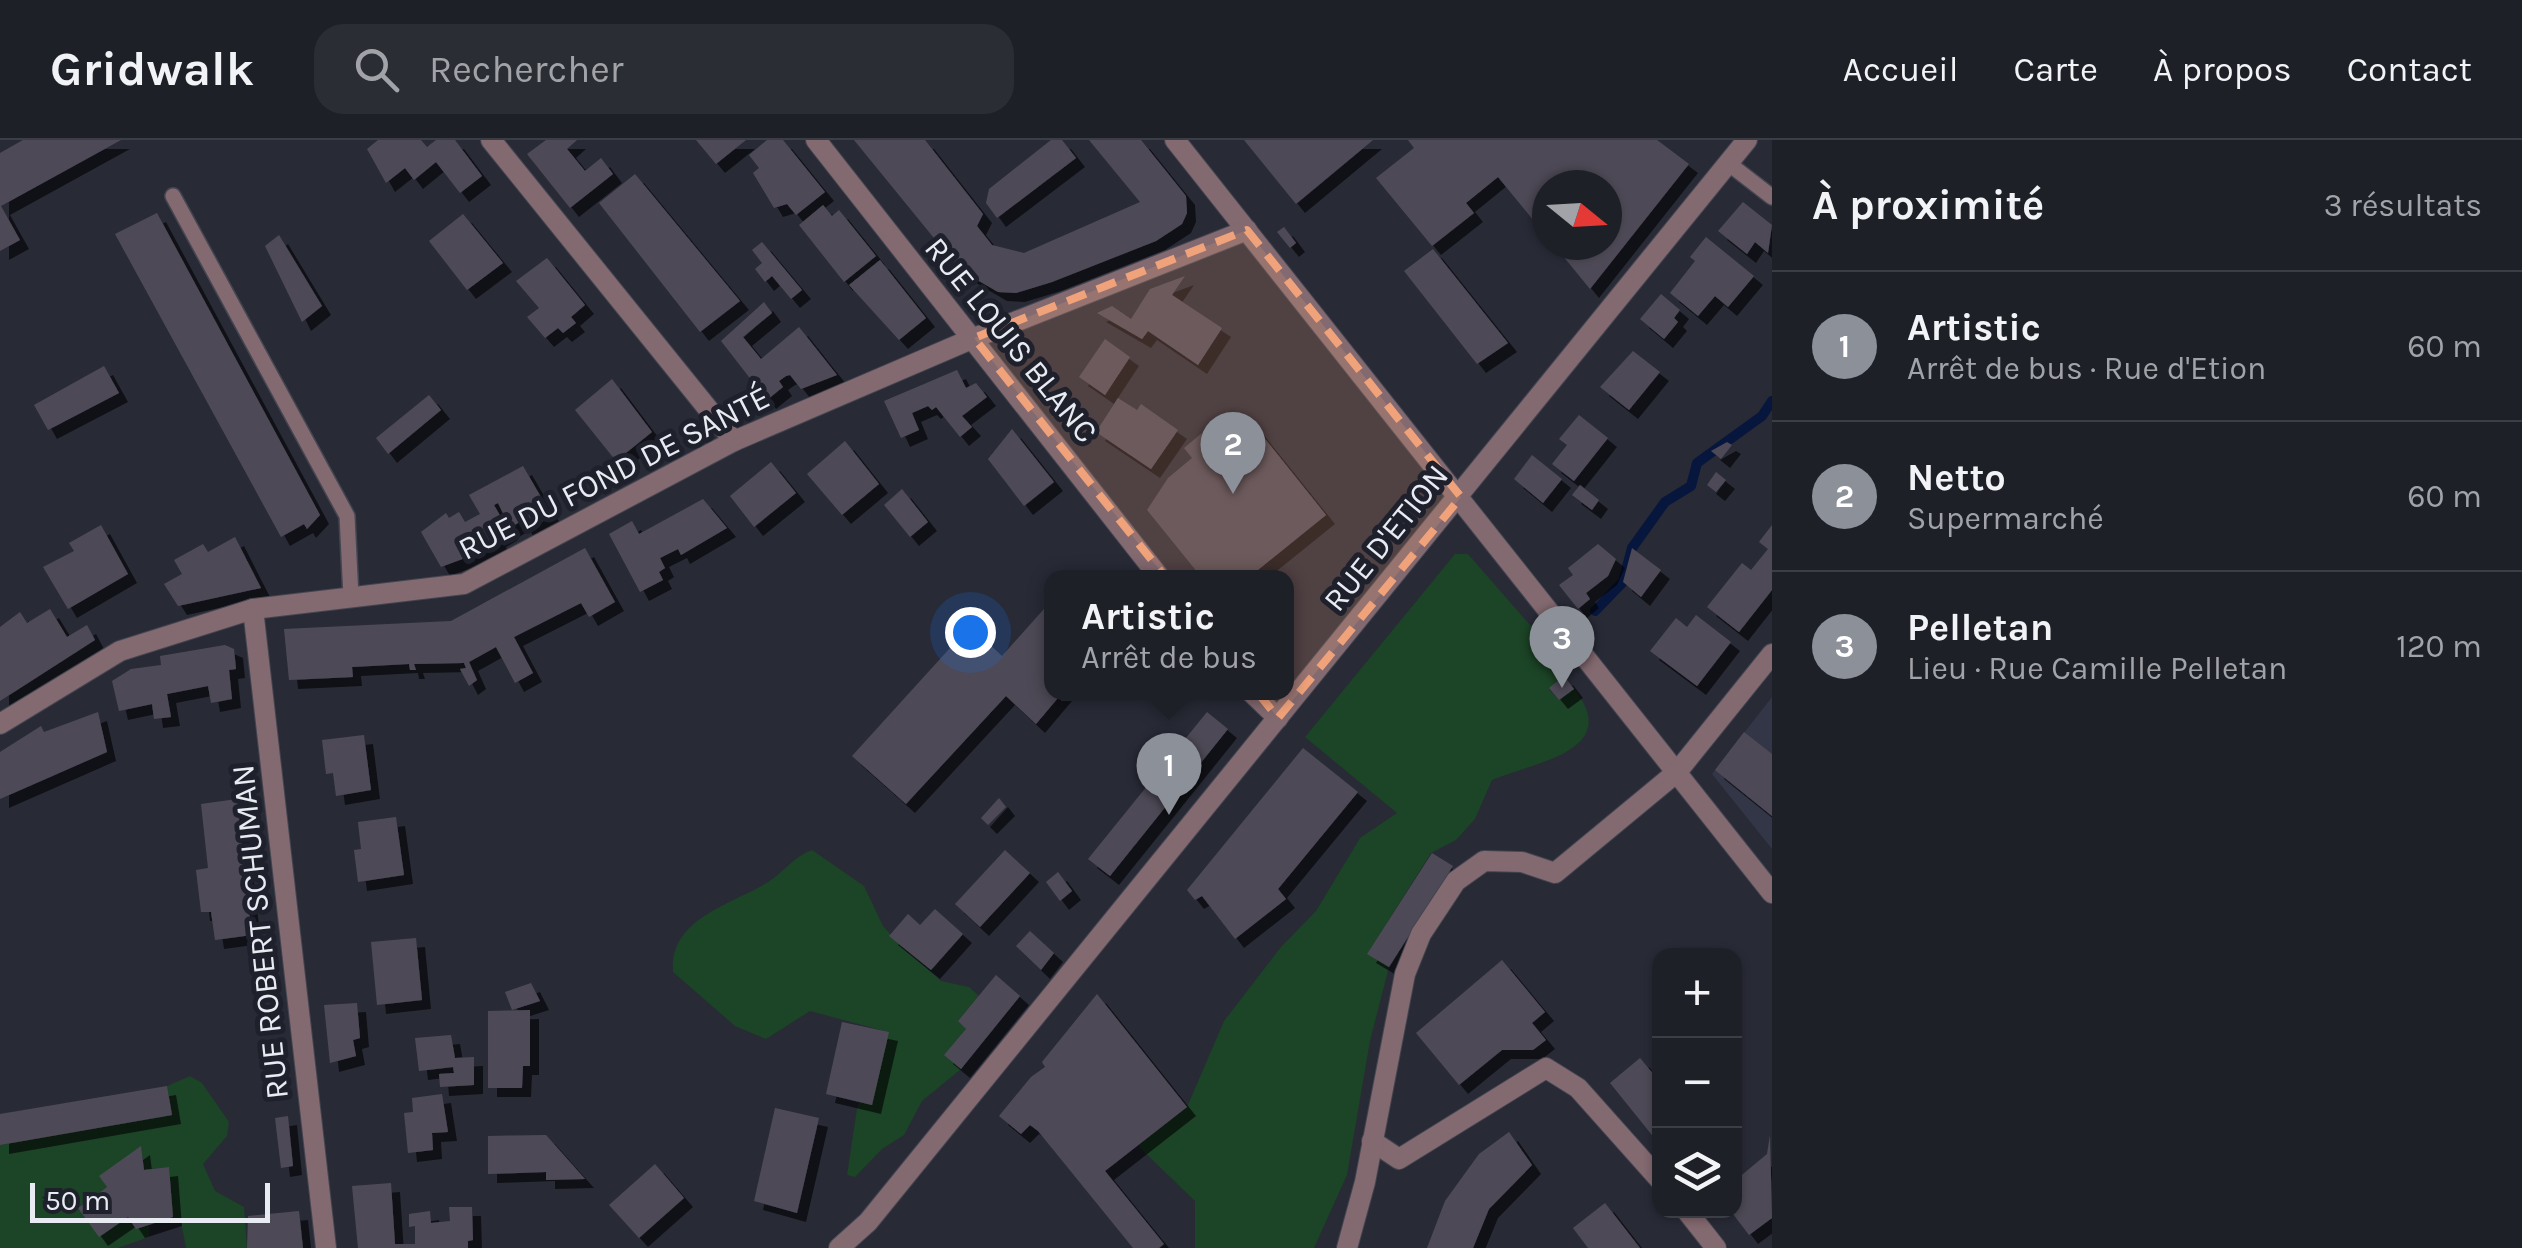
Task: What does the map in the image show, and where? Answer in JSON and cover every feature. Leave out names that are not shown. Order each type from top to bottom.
[{"type":"street","points":[[492,140],[734,441]]},
{"type":"street","name":"RUE LOUIS BLANC","points":[[816,140],[1154,570]]},
{"type":"street","points":[[1175,140],[1772,893]]},
{"type":"street","name":"RUE D'ETION","points":[[1294,699],[1746,140]]},
{"type":"street","name":"RUE DU FOND DE SANTÉ","points":[[0,724],[120,651],[254,609],[464,584],[734,441],[974,338],[1247,230]]},
{"type":"street","name":"RUE ROBERT SCHUMAN","points":[[254,609],[326,1248]]},
{"type":"street","points":[[1347,1248],[1405,974],[1421,934],[1456,880],[1484,860],[1522,862],[1555,874],[1677,772],[1772,654]]},
{"type":"street","points":[[1259,700],[1278,718]]},
{"type":"street","name":"RUE D'ETION","points":[[839,1248],[868,1222],[1293,700]]},
{"type":"street","points":[[1372,1142],[1400,1158],[1546,1068],[1578,1088],[1652,1171]]},
{"type":"street","points":[[1692,1218],[1716,1248]]},
{"type":"lane","points":[[1728,163],[1772,197]]},
{"type":"lane","points":[[172,196],[347,516],[351,597]]},
{"type":"highlighted area","points":[[1247,230],[1461,497],[1278,718],[974,338]]},
{"type":"shaded area","points":[[1772,697],[1772,849],[1712,774]]},
{"type":"green space","points":[[1455,554],[1468,554],[1544,641],[1564,676],[1549,689],[1559,700],[1574,689],[1587,710],[1588,727],[1580,741],[1566,752],[1492,780],[1475,819],[1456,840],[1431,853],[1368,953],[1389,967],[1370,1041],[1347,1175],[1314,1248],[1195,1248],[1195,1201],[1138,1146],[1187,1107],[1224,1021],[1281,947],[1316,911],[1360,838],[1397,813],[1305,737]]},
{"type":"green space","points":[[812,850],[864,886],[883,926],[903,948],[941,981],[969,987],[979,996],[958,1021],[966,1029],[945,1055],[961,1069],[922,1101],[904,1135],[882,1149],[855,1177],[847,1175],[858,1102],[872,1104],[888,1032],[810,1011],[766,1039],[735,1026],[673,972],[674,954],[692,926],[705,915],[768,882]]},
{"type":"green space","points":[[190,1076],[202,1083],[229,1122],[227,1136],[203,1164],[215,1191],[244,1207],[247,1248],[186,1248],[181,1222],[173,1217],[169,1167],[144,1170],[141,1148],[100,1176],[107,1187],[78,1208],[128,1217],[136,1228],[149,1225],[149,1237],[118,1248],[0,1248],[0,1145],[172,1115],[167,1086]]},
{"type":"building","points":[[23,140],[121,140],[1,206],[20,240],[0,251],[0,153]]},
{"type":"building","points":[[378,140],[421,140],[427,147],[436,140],[455,140],[482,176],[460,193],[436,162],[414,180],[405,168],[386,183],[367,149]]},
{"type":"building","points":[[546,140],[577,140],[567,149],[585,171],[601,158],[613,174],[570,208],[527,154]]},
{"type":"building","points":[[696,140],[746,140],[716,164]]},
{"type":"building","points":[[767,140],[783,140],[825,192],[796,215],[787,204],[774,208],[753,173],[759,168],[749,155]]},
{"type":"building","points":[[854,140],[925,140],[983,214],[977,226],[992,245],[1024,253],[1140,202],[1089,140],[1141,140],[1186,196],[1187,213],[1182,224],[1156,241],[1052,282],[1016,293],[998,292],[960,270]]},
{"type":"building","points":[[1051,140],[1062,140],[1076,158],[997,218],[986,203],[989,189]]},
{"type":"building","points":[[1244,140],[1373,140],[1296,204]]},
{"type":"building","points":[[1408,140],[1657,140],[1689,164],[1622,249],[1622,170],[1532,170],[1532,219],[1498,177],[1466,203],[1474,213],[1432,246],[1376,178],[1414,148]]},
{"type":"building","points":[[635,174],[740,301],[700,332],[599,203]]},
{"type":"building","points":[[1743,202],[1772,225],[1768,253],[1755,242],[1747,254],[1718,231]]},
{"type":"building","points":[[823,205],[832,216],[839,210],[876,256],[844,282],[799,225]]},
{"type":"building","points":[[157,213],[320,515],[307,529],[304,524],[281,537],[115,234]]},
{"type":"building","points":[[463,214],[503,263],[467,290],[429,241]]},
{"type":"building","points":[[1284,227],[1296,243],[1290,248],[1277,232]]},
{"type":"building","points":[[279,235],[322,306],[302,322],[265,246]]},
{"type":"building","points":[[1706,237],[1754,276],[1728,307],[1715,296],[1698,316],[1670,293],[1695,261],[1690,257]]},
{"type":"building","points":[[762,242],[802,290],[791,299],[772,276],[765,282],[755,269],[762,263],[752,250]]},
{"type":"building","points":[[1433,249],[1508,343],[1477,364],[1404,271]]},
{"type":"building","points":[[547,258],[585,305],[571,317],[576,323],[563,333],[558,328],[545,338],[527,317],[539,308],[516,281]]},
{"type":"building","points":[[880,260],[926,318],[899,340],[849,285]]},
{"type":"building","points":[[1566,260],[1613,260],[1590,289]]},
{"type":"building","points":[[1185,276],[1172,295],[1222,328],[1198,365],[1148,331],[1142,339],[1097,313],[1112,306],[1131,319],[1150,289]]},
{"type":"building","points":[[1661,294],[1680,310],[1674,318],[1678,322],[1664,339],[1640,319]]},
{"type":"building","points":[[764,302],[772,313],[743,337],[761,359],[799,327],[837,375],[801,389],[790,375],[786,376],[779,381],[783,387],[767,400],[721,341]]},
{"type":"building","points":[[1105,339],[1130,357],[1105,395],[1079,377]]},
{"type":"building","points":[[1633,351],[1660,372],[1629,410],[1600,387]]},
{"type":"building","points":[[104,366],[119,393],[48,430],[34,405]]},
{"type":"building","points":[[957,370],[966,388],[976,383],[987,397],[962,416],[972,427],[960,437],[936,407],[932,410],[928,406],[912,413],[919,430],[901,438],[884,401]]},
{"type":"building","points":[[612,379],[652,432],[616,461],[575,410]]},
{"type":"building","points":[[429,395],[441,410],[388,454],[376,438]]},
{"type":"building","points":[[1118,398],[1137,410],[1141,404],[1178,430],[1151,469],[1096,432]]},
{"type":"building","points":[[1246,415],[1326,515],[1258,570],[1196,570],[1147,510],[1168,478],[1192,458],[1184,448],[1202,433],[1210,444]]},
{"type":"building","points":[[1579,415],[1608,438],[1574,481],[1552,464],[1567,445],[1559,439]]},
{"type":"building","points":[[1012,429],[1054,482],[1024,506],[988,459]]},
{"type":"building","points":[[845,441],[879,484],[842,515],[807,474]]},
{"type":"building","points":[[1727,442],[1732,445],[1721,459],[1711,451]]},
{"type":"building","points":[[1532,455],[1562,479],[1543,503],[1514,479]]},
{"type":"building","points":[[771,462],[796,493],[754,527],[730,496]]},
{"type":"building","points":[[523,466],[552,516],[526,531],[521,521],[510,528],[498,503],[494,505],[509,531],[497,538],[500,545],[441,567],[421,532],[446,513],[449,518],[459,512],[465,522],[480,514],[469,495]]},
{"type":"building","points":[[1716,472],[1726,480],[1716,492],[1707,485]]},
{"type":"building","points":[[1580,485],[1599,500],[1592,510],[1572,495]]},
{"type":"building","points":[[902,489],[928,522],[910,537],[884,505]]},
{"type":"building","points":[[703,499],[727,528],[681,555],[678,549],[660,558],[665,568],[659,572],[663,580],[640,592],[609,534],[632,521],[639,534]]},
{"type":"building","points":[[101,525],[128,574],[68,609],[43,567],[74,551],[69,543]]},
{"type":"building","points":[[1772,525],[1772,590],[1739,632],[1707,607],[1742,563],[1751,570],[1768,549],[1759,542]]},
{"type":"building","points":[[235,537],[261,588],[178,606],[164,584],[182,574],[174,560],[203,544],[208,552]]},
{"type":"building","points":[[1598,544],[1616,559],[1608,576],[1586,593],[1590,599],[1578,609],[1559,585],[1573,575],[1568,568]]},
{"type":"building","points":[[585,548],[615,602],[589,617],[581,603],[514,637],[533,673],[515,683],[496,647],[469,662],[477,680],[469,686],[460,669],[466,668],[464,663],[414,664],[416,670],[410,670],[409,664],[352,667],[353,677],[289,680],[284,629],[451,621]]},
{"type":"building","points":[[1632,548],[1661,570],[1641,597],[1623,582]]},
{"type":"building","points":[[50,609],[67,637],[87,625],[95,640],[0,701],[0,627],[20,612],[27,623]]},
{"type":"building","points":[[1044,609],[1044,700],[1056,700],[1036,724],[1006,696],[906,804],[852,756],[970,626],[1002,656]]},
{"type":"building","points":[[1696,615],[1731,642],[1697,686],[1650,651],[1676,618],[1687,627]]},
{"type":"building","points":[[225,645],[234,649],[236,669],[229,670],[232,699],[211,703],[208,686],[167,694],[171,717],[154,719],[152,704],[119,711],[112,681],[131,669],[161,665],[160,656]]},
{"type":"building","points":[[1564,676],[1574,689],[1559,700],[1549,688]]},
{"type":"building","points":[[98,712],[107,752],[0,799],[0,752],[41,726],[44,732]]},
{"type":"building","points":[[1207,712],[1228,729],[1110,876],[1088,859]]},
{"type":"building","points":[[1744,732],[1772,754],[1772,816],[1715,770]]},
{"type":"building","points":[[364,735],[371,790],[336,796],[333,773],[326,774],[322,740]]},
{"type":"building","points":[[1303,748],[1358,792],[1278,889],[1286,899],[1235,939],[1202,896],[1195,900],[1187,890]]},
{"type":"building","points":[[999,798],[1006,807],[988,825],[981,818]]},
{"type":"building","points":[[237,799],[252,935],[215,940],[211,912],[201,912],[196,870],[208,868],[201,804]]},
{"type":"building","points":[[396,817],[404,875],[358,882],[354,850],[361,849],[358,822]]},
{"type":"building","points":[[1005,850],[1030,873],[980,927],[955,904]]},
{"type":"building","points":[[1432,853],[1453,866],[1389,967],[1367,954]]},
{"type":"building","points":[[1058,872],[1072,891],[1060,901],[1046,882]]},
{"type":"building","points":[[935,909],[963,934],[931,970],[889,936],[908,914],[920,925]]},
{"type":"building","points":[[1030,931],[1054,953],[1041,970],[1016,946]]},
{"type":"building","points":[[416,938],[422,1000],[377,1005],[371,942]]},
{"type":"building","points":[[1502,960],[1545,1012],[1532,1023],[1546,1040],[1533,1050],[1502,1050],[1459,1085],[1416,1033]]},
{"type":"building","points":[[996,975],[1020,996],[961,1069],[944,1055],[966,1029],[958,1021]]},
{"type":"building","points":[[531,983],[540,1001],[512,1010],[505,992]]},
{"type":"building","points":[[1097,994],[1187,1107],[1105,1171],[1164,1244],[1159,1248],[1133,1248],[1038,1131],[1030,1125],[1021,1134],[999,1116],[1031,1077],[1045,1067],[1042,1062]]},
{"type":"building","points":[[357,1003],[360,1038],[353,1040],[356,1056],[330,1063],[324,1005]]},
{"type":"building","points":[[530,1010],[530,1066],[523,1066],[522,1088],[488,1088],[488,1011]]},
{"type":"building","points":[[842,1022],[889,1032],[872,1105],[826,1094]]},
{"type":"building","points":[[451,1035],[455,1058],[474,1057],[474,1085],[440,1087],[439,1074],[454,1073],[453,1067],[419,1071],[415,1038]]},
{"type":"building","points":[[1640,1058],[1652,1072],[1652,1135],[1610,1083]]},
{"type":"building","points":[[167,1086],[172,1115],[0,1145],[0,1114]]},
{"type":"building","points":[[442,1094],[448,1132],[432,1133],[433,1150],[408,1153],[404,1113],[413,1112],[412,1098]]},
{"type":"building","points":[[775,1108],[819,1118],[797,1213],[754,1201]]},
{"type":"building","points":[[288,1116],[293,1166],[281,1168],[275,1118]]},
{"type":"building","points":[[1509,1132],[1532,1165],[1489,1209],[1473,1248],[1427,1248],[1445,1201],[1479,1154]]},
{"type":"building","points":[[546,1135],[585,1179],[546,1180],[546,1172],[488,1174],[488,1136]]},
{"type":"building","points":[[1770,1135],[1772,1218],[1749,1235],[1736,1218],[1742,1218],[1742,1175],[1767,1154]]},
{"type":"building","points":[[141,1146],[144,1170],[169,1167],[173,1217],[136,1229],[128,1217],[99,1237],[78,1208],[107,1187],[99,1176]]},
{"type":"building","points":[[655,1164],[684,1198],[639,1238],[609,1205]]},
{"type":"building","points":[[391,1183],[395,1244],[415,1244],[415,1226],[409,1227],[409,1214],[430,1211],[431,1223],[450,1221],[449,1207],[472,1207],[473,1240],[468,1241],[468,1248],[358,1248],[352,1186]]},
{"type":"building","points":[[1605,1203],[1640,1248],[1588,1248],[1573,1228]]},
{"type":"building","points":[[299,1211],[303,1248],[247,1248],[248,1216]]},
{"type":"waterway","points":[[1595,611],[1623,582],[1632,548],[1665,502],[1691,486],[1697,463],[1762,416],[1772,401]]},
{"type":"place","name":"Netto","points":[[1233,494]]},
{"type":"place","name":"Pelletan","points":[[1562,688]]},
{"type":"place","name":"Artistic","points":[[1169,815]]}]
